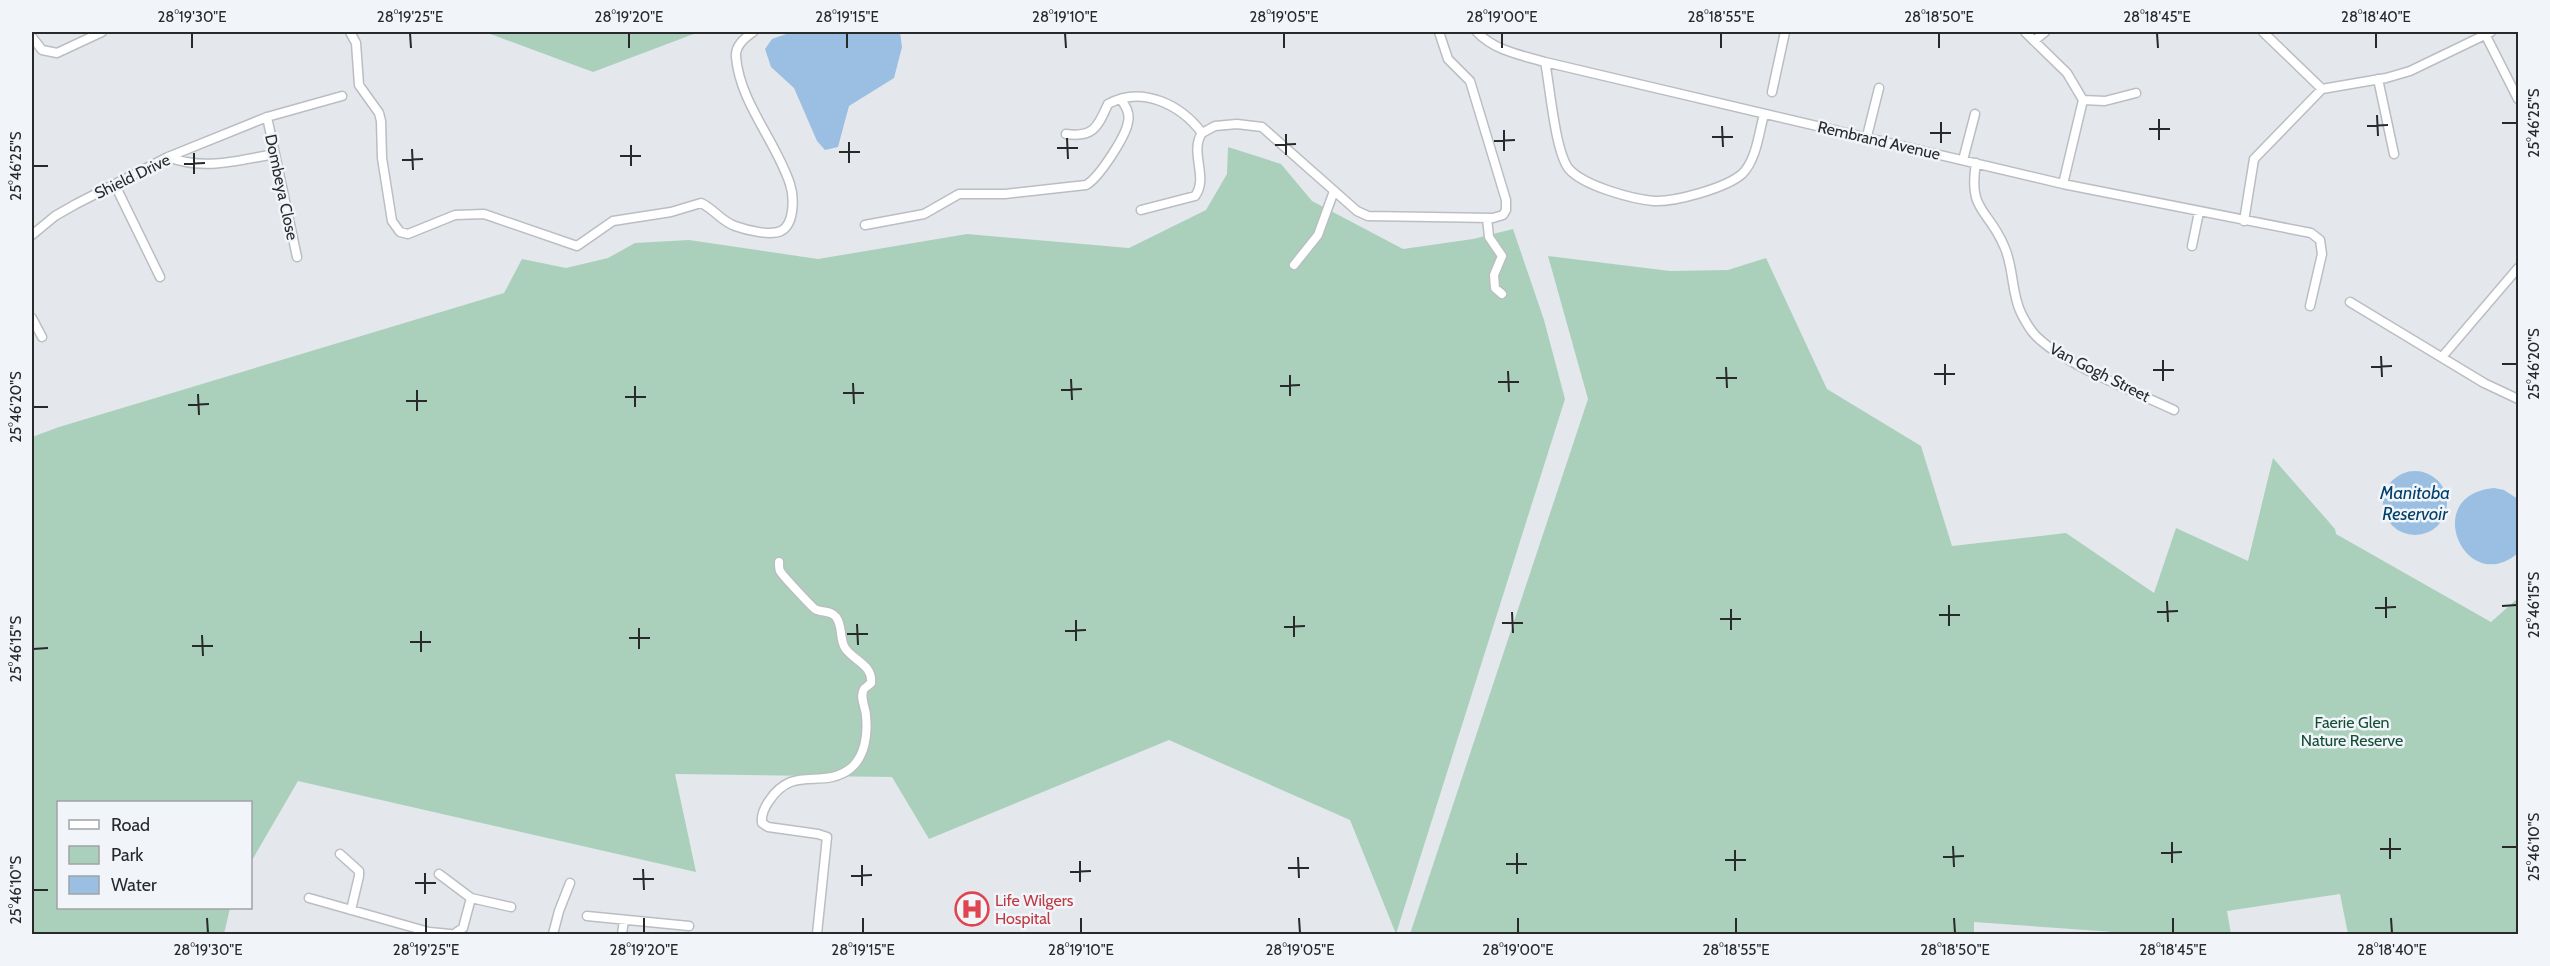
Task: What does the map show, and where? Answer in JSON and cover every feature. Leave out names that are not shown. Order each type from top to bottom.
[{"type":"street","points":[[32,37],[42,50],[57,53],[102,32]]},
{"type":"street","points":[[350,32],[356,43],[359,85],[381,121],[382,158],[392,221],[400,232],[408,234],[455,215],[484,214],[577,246],[613,221],[670,212],[702,203],[721,219],[741,228],[774,232],[781,231],[786,226],[792,206],[789,183],[746,90],[736,57],[742,41],[753,32]]},
{"type":"street","points":[[1141,210],[1195,196],[1200,181],[1197,147],[1202,133],[1215,126],[1256,124],[1272,134],[1358,211],[1372,216],[1487,218],[1503,215],[1506,210],[1506,200],[1470,81],[1448,59],[1439,32]]},
{"type":"street","name":"Rembrand Avenue","points":[[1477,32],[1486,41],[1503,50],[1545,62],[2063,184],[2311,233],[2320,240],[2322,254],[2310,306]]},
{"type":"street","points":[[1772,92],[1785,32]]},
{"type":"street","points":[[2025,32],[2072,80],[2083,100],[2063,184]]},
{"type":"street","points":[[2034,41],[2045,32]]},
{"type":"street","points":[[2264,32],[2322,89]]},
{"type":"street","points":[[2244,221],[2254,159],[2322,89],[2378,79],[2419,67],[2488,33],[2518,99]]},
{"type":"street","points":[[1545,62],[1561,152],[1568,168],[1593,185],[1647,200],[1668,200],[1714,188],[1742,174],[1751,162],[1764,114]]},
{"type":"street","points":[[2378,79],[2394,154]]},
{"type":"street","points":[[1867,136],[1879,88]]},
{"type":"street","points":[[2083,100],[2105,101],[2136,93]]},
{"type":"street","name":"Shield Drive","points":[[32,235],[55,216],[168,157],[267,117],[342,96]]},
{"type":"street","points":[[1066,134],[1078,135],[1093,130],[1102,120],[1108,104],[1143,96],[1160,100],[1192,122],[1202,133]]},
{"type":"street","points":[[865,225],[924,214],[959,194],[1005,194],[1086,185],[1101,171],[1128,125],[1128,111],[1121,100]]},
{"type":"street","points":[[1963,160],[1975,114]]},
{"type":"street","name":"Dombeya Close","points":[[267,117],[297,257]]},
{"type":"street","points":[[168,157],[185,164],[206,165],[275,154]]},
{"type":"street","name":"Van Gogh Street","points":[[1977,163],[1973,186],[1976,202],[2002,241],[2020,311],[2035,335],[2052,349],[2083,366],[2174,410]]},
{"type":"street","points":[[115,185],[160,277]]},
{"type":"street","points":[[1294,265],[1318,235],[1334,191]]},
{"type":"street","points":[[2192,246],[2199,212]]},
{"type":"street","points":[[1487,218],[1489,237],[1502,256],[1494,279],[1495,288],[1502,294]]},
{"type":"street","points":[[2442,357],[2518,268]]},
{"type":"street","points":[[2350,302],[2484,384],[2518,399]]},
{"type":"street","points":[[32,318],[42,337]]},
{"type":"street","points":[[779,562],[780,573],[808,603],[815,609],[831,613],[837,618],[845,649],[868,668],[872,675],[871,683],[864,689],[862,697],[867,717],[864,751],[852,767],[835,778],[795,779],[783,785],[774,794],[762,813],[762,823],[776,829],[827,837],[817,934]]},
{"type":"street","points":[[340,854],[358,871],[359,876],[351,910]]},
{"type":"street","points":[[439,874],[471,898],[511,907]]},
{"type":"street","points":[[553,934],[570,883]]},
{"type":"street","points":[[309,898],[429,933],[450,934]]},
{"type":"street","points":[[460,934],[471,898]]},
{"type":"street","points":[[587,916],[689,926]]},
{"type":"street","points":[[622,934],[624,920]]},
{"type":"green space","points":[[485,32],[699,32],[593,72]]},
{"type":"green space","points":[[1228,147],[1281,164],[1312,201],[1403,249],[1473,239],[1513,229],[1544,320],[1565,399],[1396,934],[1350,820],[1169,740],[929,839],[892,777],[675,774],[696,872],[298,781],[252,860],[252,801],[57,801],[57,909],[230,909],[224,934],[32,934],[32,437],[504,293],[522,259],[566,268],[608,258],[635,243],[689,240],[818,259],[967,234],[1129,248],[1206,210],[1227,174]]},
{"type":"green space","name":"Faerie Glen Nature Reserve","points":[[1548,256],[1670,271],[1728,270],[1766,258],[1827,389],[1921,446],[1952,546],[2066,533],[2154,593],[2176,528],[2248,561],[2273,458],[2335,529],[2336,534],[2491,622],[2518,598],[2518,934],[2348,934],[2340,894],[2227,911],[2231,934],[2142,934],[1974,922],[1974,934],[1410,934],[1588,399]]},
{"type":"water","points":[[792,32],[900,32],[902,47],[894,78],[849,106],[838,147],[825,150],[817,141],[794,88],[771,67],[765,49],[772,39]]},
{"type":"water","name":"Manitoba Reservoir","points":[[2409,471],[2421,471],[2438,480],[2445,491],[2447,503],[2445,515],[2438,526],[2421,535],[2409,535],[2397,530],[2388,521],[2383,509],[2383,497],[2388,485],[2397,476]]},
{"type":"water","name":"Manitoba Reservoir","points":[[2494,488],[2504,490],[2518,499],[2518,553],[2499,563],[2482,563],[2468,554],[2458,540],[2455,524],[2459,507],[2471,495]]},
{"type":"place","name":"Life Wilgers Hospital","points":[[972,909]]}]
